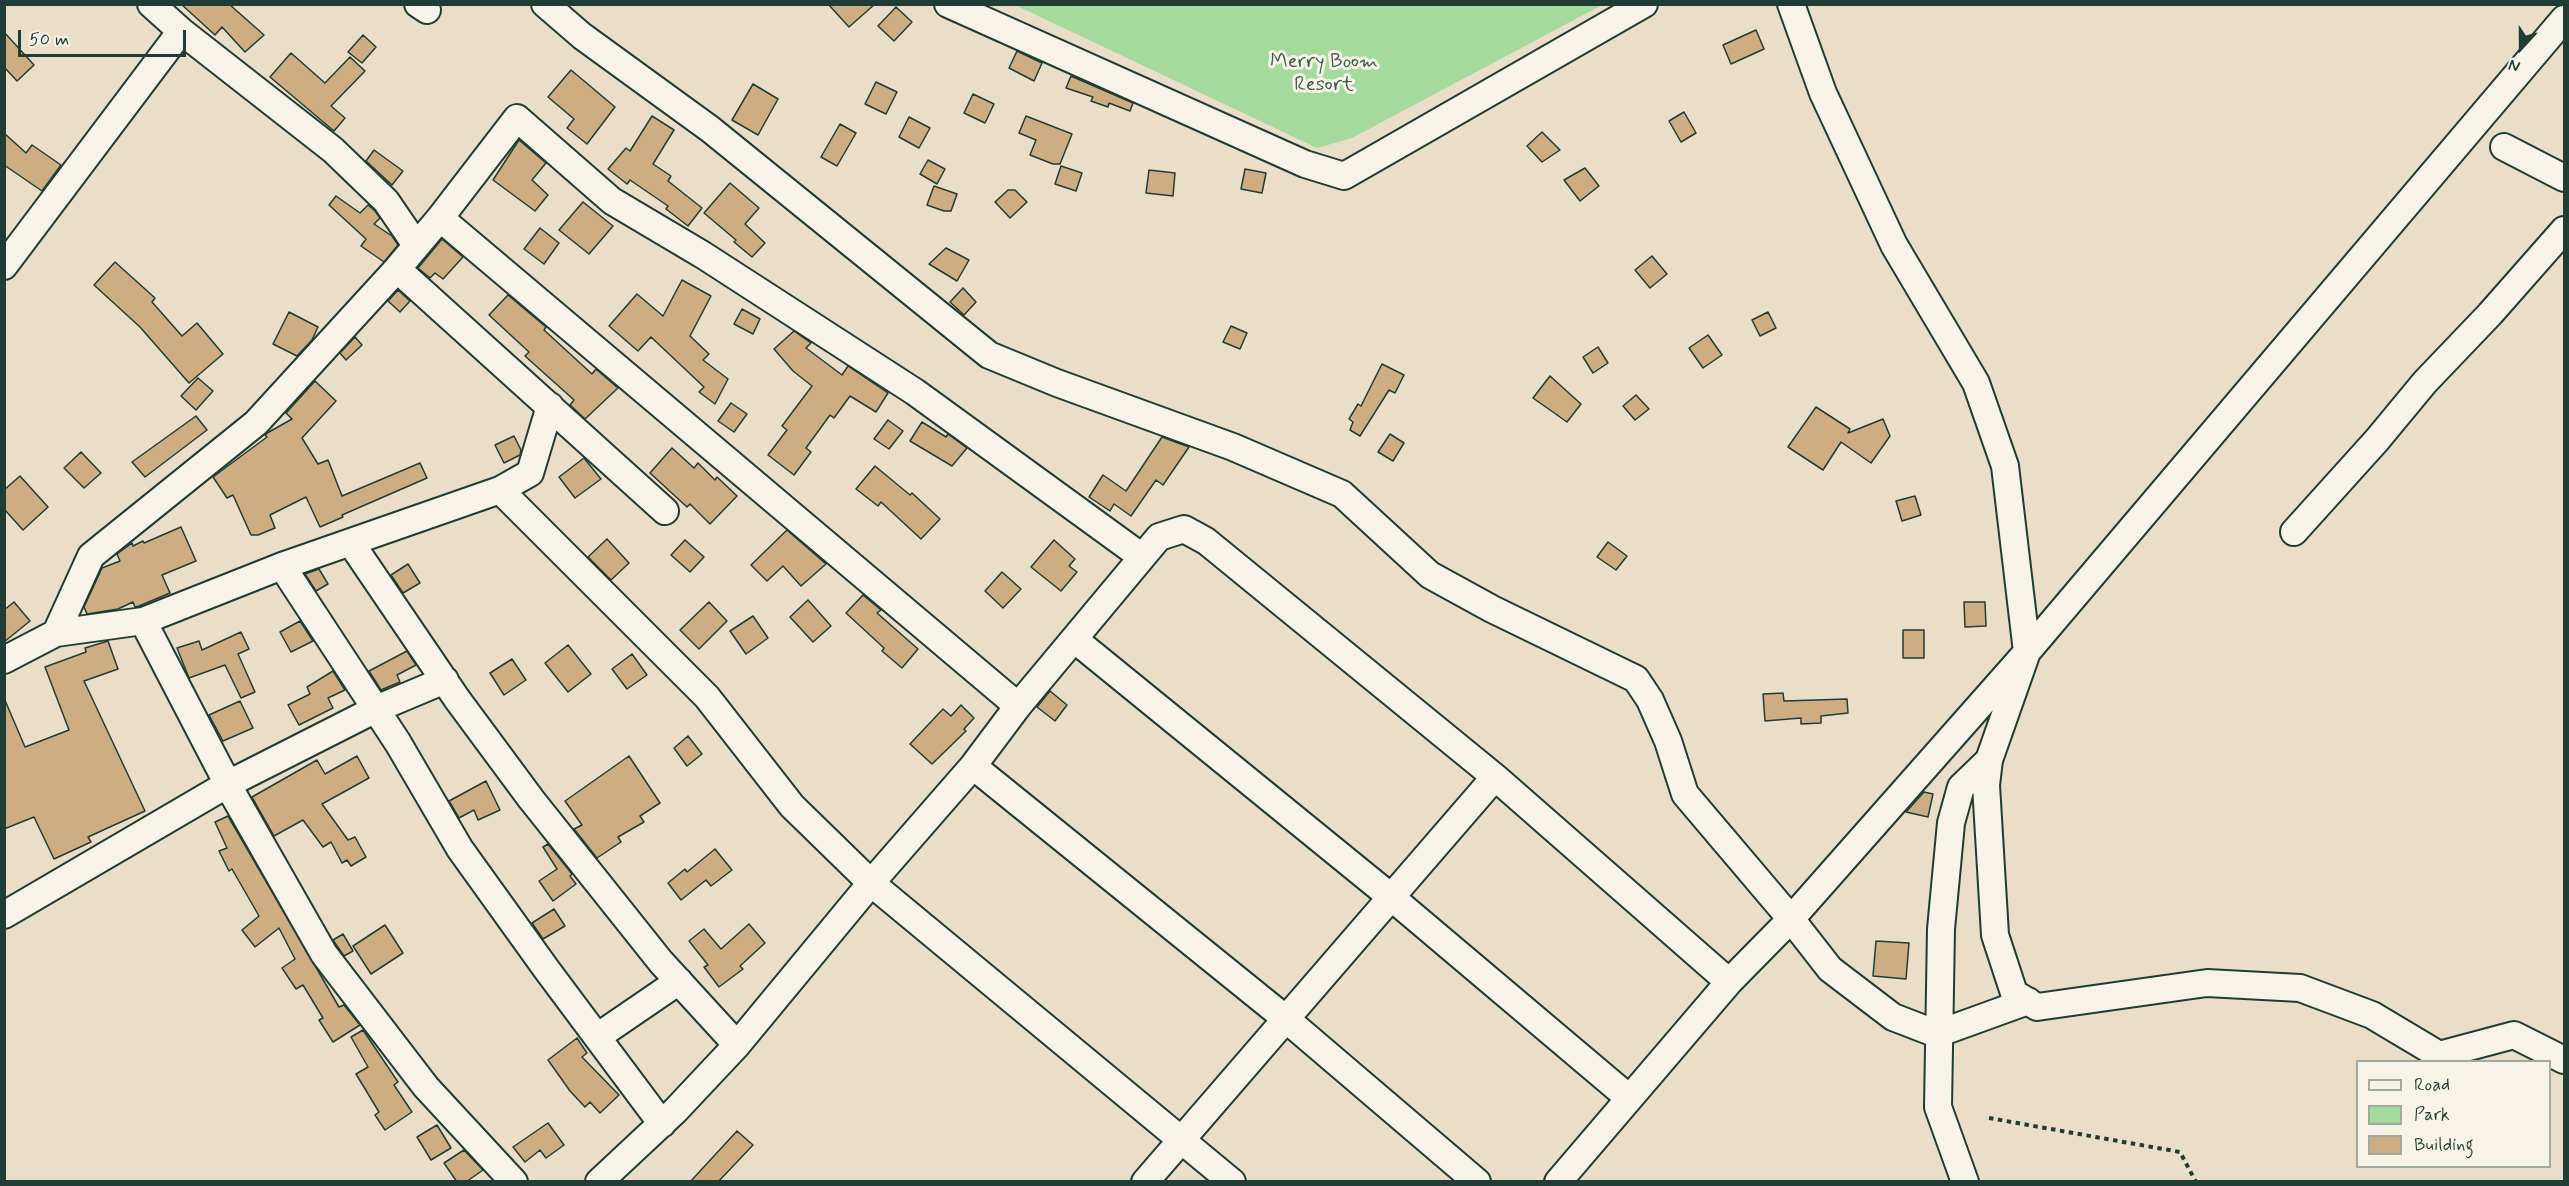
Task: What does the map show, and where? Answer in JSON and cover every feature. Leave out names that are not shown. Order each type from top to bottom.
[{"type":"street","points":[[151,4],[181,32],[333,150],[386,201],[416,245]]},
{"type":"street","points":[[545,4],[582,36],[710,129],[990,355],[1058,383],[1233,447],[1342,494],[1430,575],[1492,609],[1636,679],[1650,700],[1668,741],[1685,794],[1791,919],[1830,969],[1893,1017],[1937,1034],[2028,1001]]},
{"type":"street","points":[[948,4],[1305,164],[1344,176],[1644,4]]},
{"type":"street","points":[[1791,4],[1823,93],[1894,245],[1976,383],[2005,466],[2027,652],[1989,760],[1986,785],[1995,935],[2014,993],[2037,1007],[2207,983],[2300,988],[2372,1016],[2439,1055],[2514,1035],[2565,1060]]},
{"type":"street","points":[[1558,1182],[1729,982],[1791,919],[2027,652],[2565,19]]},
{"type":"street","points":[[4,266],[181,32]]},
{"type":"street","points":[[56,633],[91,556],[256,423],[397,269],[440,218],[517,118],[612,201],[703,255],[915,392],[1142,557]]},
{"type":"street","points":[[2504,147],[2565,178]]},
{"type":"street","points":[[440,218],[1018,706]]},
{"type":"street","points":[[2294,532],[2377,440],[2425,381],[2490,314],[2565,230]]},
{"type":"street","points":[[397,269],[665,512]]},
{"type":"street","points":[[4,660],[56,633],[143,621],[282,566],[500,490],[530,473],[550,406]]},
{"type":"street","points":[[500,490],[707,697],[792,806],[871,883],[1232,1182]]},
{"type":"street","points":[[599,1182],[662,1124],[737,1045],[871,883],[974,766],[1018,706],[1159,537],[1184,529],[1206,541],[1495,777],[1729,982]]},
{"type":"street","points":[[351,543],[531,800],[679,981],[737,1045]]},
{"type":"street","points":[[282,566],[376,709],[460,849],[662,1124]]},
{"type":"street","points":[[143,621],[228,784],[324,954],[426,1087],[514,1182]]},
{"type":"street","points":[[1074,639],[1391,897],[1629,1098]]},
{"type":"street","points":[[4,915],[228,784],[376,709],[445,680]]},
{"type":"street","points":[[1965,1182],[1938,1107],[1937,1034],[1941,929],[1951,823],[1961,787],[1989,760]]},
{"type":"street","points":[[974,766],[1286,1019],[1477,1182]]},
{"type":"street","points":[[1145,1182],[1495,777]]},
{"type":"street","points":[[597,1037],[679,981]]},
{"type":"path","points":[[1989,1118],[2180,1152],[2196,1182]]},
{"type":"green space","name":"Merry Boom Resort","points":[[1015,5],[1602,5],[1352,138],[1317,148]]},
{"type":"building","points":[[181,4],[229,4],[264,35],[245,52],[222,27],[215,35]]},
{"type":"building","points":[[828,4],[875,4],[849,27]]},
{"type":"building","points":[[896,7],[912,22],[894,41],[878,26]]},
{"type":"building","points":[[1756,30],[1764,49],[1731,64],[1723,45]]},
{"type":"building","points":[[4,32],[34,65],[17,81],[4,67]]},
{"type":"building","points":[[363,35],[376,47],[362,63],[348,52]]},
{"type":"building","points":[[1017,51],[1042,63],[1034,81],[1009,68]]},
{"type":"building","points":[[291,53],[325,83],[350,57],[365,71],[331,106],[345,118],[334,131],[270,77]]},
{"type":"building","points":[[571,70],[615,107],[587,144],[567,128],[574,119],[548,97]]},
{"type":"building","points":[[1071,76],[1133,103],[1130,111],[1109,103],[1108,107],[1091,101],[1093,97],[1066,88]]},
{"type":"building","points":[[876,82],[897,92],[886,114],[865,104]]},
{"type":"building","points":[[753,84],[778,99],[758,135],[732,120]]},
{"type":"building","points":[[973,94],[994,104],[985,123],[964,113]]},
{"type":"building","points":[[1684,112],[1696,133],[1681,142],[1669,121]]},
{"type":"building","points":[[652,116],[674,130],[653,164],[671,176],[668,181],[702,208],[688,226],[666,209],[668,206],[630,180],[627,184],[608,169],[626,148],[630,151]]},
{"type":"building","points":[[1026,116],[1072,134],[1060,164],[1053,164],[1030,155],[1036,140],[1019,133]]},
{"type":"building","points":[[909,117],[930,128],[919,148],[899,137]]},
{"type":"building","points":[[840,124],[856,133],[837,166],[821,157]]},
{"type":"building","points":[[1542,132],[1560,150],[1542,162],[1527,146]]},
{"type":"building","points":[[4,133],[26,153],[32,145],[61,165],[42,191],[4,165]]},
{"type":"building","points":[[519,140],[546,163],[532,180],[548,195],[535,211],[493,180]]},
{"type":"building","points":[[374,150],[403,171],[392,185],[366,161]]},
{"type":"building","points":[[928,160],[945,169],[937,184],[920,174]]},
{"type":"building","points":[[1061,166],[1082,173],[1076,191],[1055,184]]},
{"type":"building","points":[[1585,168],[1599,186],[1580,201],[1564,180]]},
{"type":"building","points":[[1245,169],[1266,173],[1262,193],[1241,189]]},
{"type":"building","points":[[1149,170],[1175,173],[1173,196],[1146,193]]},
{"type":"building","points":[[730,183],[759,208],[745,224],[765,243],[752,257],[704,213]]},
{"type":"building","points":[[934,186],[957,194],[951,211],[927,205]]},
{"type":"building","points":[[1008,190],[1015,190],[1027,202],[1010,218],[995,202]]},
{"type":"building","points":[[336,196],[360,213],[368,205],[375,211],[380,218],[374,224],[392,236],[398,245],[384,262],[361,246],[366,239],[329,205]]},
{"type":"building","points":[[583,202],[613,226],[589,254],[559,230]]},
{"type":"building","points":[[540,228],[559,243],[544,264],[524,249]]},
{"type":"building","points":[[442,239],[463,257],[443,279],[435,273],[430,278],[418,268]]},
{"type":"building","points":[[946,248],[969,260],[957,281],[929,264]]},
{"type":"building","points":[[1652,256],[1667,274],[1650,288],[1635,270]]},
{"type":"building","points":[[115,262],[155,298],[152,302],[182,336],[197,323],[223,354],[189,383],[140,327],[94,285]]},
{"type":"building","points":[[682,280],[711,296],[690,336],[709,354],[703,360],[728,379],[715,404],[699,392],[704,387],[651,337],[638,351],[609,326],[637,294],[663,316]]},
{"type":"building","points":[[963,288],[976,302],[964,315],[950,302]]},
{"type":"building","points":[[398,290],[410,301],[400,312],[388,301]]},
{"type":"building","points":[[508,295],[546,327],[544,330],[592,374],[596,369],[618,388],[585,419],[570,405],[574,400],[525,356],[529,352],[489,315]]},
{"type":"building","points":[[742,309],[760,319],[753,334],[734,324]]},
{"type":"building","points":[[289,312],[318,327],[312,340],[297,356],[273,344]]},
{"type":"building","points":[[1768,312],[1776,328],[1760,336],[1752,320]]},
{"type":"building","points":[[1231,326],[1247,333],[1240,349],[1223,342]]},
{"type":"building","points":[[794,331],[811,343],[806,348],[842,375],[848,366],[888,393],[876,412],[850,396],[834,418],[830,415],[806,448],[811,452],[794,475],[768,455],[787,430],[782,426],[812,386],[793,371],[774,349]]},
{"type":"building","points":[[1708,335],[1722,355],[1703,368],[1689,348]]},
{"type":"building","points":[[355,337],[362,345],[346,360],[340,353]]},
{"type":"building","points":[[1598,347],[1608,363],[1593,373],[1583,357]]},
{"type":"building","points":[[1382,364],[1404,375],[1395,393],[1389,390],[1360,436],[1350,430],[1353,422],[1349,419],[1358,404],[1361,406]]},
{"type":"building","points":[[1550,376],[1581,404],[1567,422],[1533,398]]},
{"type":"building","points":[[198,378],[213,391],[196,410],[181,396]]},
{"type":"building","points":[[315,381],[336,401],[302,438],[318,464],[328,460],[342,496],[420,463],[427,478],[320,527],[306,497],[270,515],[275,528],[258,535],[251,535],[233,495],[227,498],[213,477],[267,437],[265,435],[269,432],[292,419],[286,413]]},
{"type":"building","points":[[1636,395],[1649,409],[1635,420],[1623,406]]},
{"type":"building","points":[[731,403],[747,414],[734,432],[718,421]]},
{"type":"building","points":[[1816,407],[1850,429],[1848,433],[1883,419],[1890,436],[1871,463],[1841,442],[1823,470],[1788,447]]},
{"type":"building","points":[[196,416],[207,430],[145,477],[132,462]]},
{"type":"building","points":[[888,420],[903,431],[889,449],[874,439]]},
{"type":"building","points":[[922,422],[946,437],[948,434],[967,448],[952,466],[910,441]]},
{"type":"building","points":[[1390,434],[1404,443],[1393,461],[1378,452]]},
{"type":"building","points":[[514,436],[521,450],[520,455],[504,463],[495,445]]},
{"type":"building","points":[[1162,437],[1189,447],[1163,485],[1156,480],[1131,516],[1114,504],[1110,511],[1089,497],[1103,475],[1126,491]]},
{"type":"building","points":[[672,448],[694,468],[698,463],[715,480],[717,477],[737,496],[710,524],[690,504],[687,507],[650,473]]},
{"type":"building","points":[[81,452],[101,473],[84,488],[64,468]]},
{"type":"building","points":[[584,458],[601,479],[575,498],[559,477]]},
{"type":"building","points":[[875,466],[910,495],[912,493],[940,519],[921,539],[881,502],[878,506],[856,489]]},
{"type":"building","points":[[20,476],[48,507],[23,530],[4,509],[4,490]]},
{"type":"building","points":[[1915,496],[1921,515],[1902,521],[1896,501]]},
{"type":"building","points":[[181,527],[196,561],[162,575],[170,593],[139,606],[135,607],[133,602],[118,609],[87,614],[84,607],[102,568],[120,561],[117,554],[132,543],[133,546],[143,541],[144,543]]},
{"type":"building","points":[[787,530],[826,564],[801,586],[783,566],[767,581],[751,565]]},
{"type":"building","points":[[607,539],[629,563],[611,580],[588,557]]},
{"type":"building","points":[[685,540],[704,557],[690,572],[671,555]]},
{"type":"building","points":[[1054,540],[1075,559],[1069,566],[1077,572],[1061,591],[1031,567]]},
{"type":"building","points":[[1608,542],[1627,556],[1616,570],[1597,557]]},
{"type":"building","points":[[408,564],[420,583],[403,593],[391,575]]},
{"type":"building","points":[[319,569],[328,584],[316,591],[305,574]]},
{"type":"building","points":[[1002,572],[1021,589],[1003,608],[985,591]]},
{"type":"building","points":[[863,595],[881,610],[877,613],[918,649],[902,668],[882,651],[884,648],[846,613]]},
{"type":"building","points":[[808,600],[831,626],[813,642],[790,617]]},
{"type":"building","points":[[14,602],[30,621],[4,642],[4,610]]},
{"type":"building","points":[[709,602],[727,621],[699,649],[680,630]]},
{"type":"building","points":[[1964,602],[1985,602],[1986,626],[1965,627]]},
{"type":"building","points":[[753,616],[768,638],[746,654],[730,631]]},
{"type":"building","points":[[300,621],[313,641],[291,652],[280,632]]},
{"type":"building","points":[[1903,630],[1924,630],[1924,658],[1903,658]]},
{"type":"building","points":[[241,632],[249,649],[238,654],[255,692],[241,698],[225,665],[189,678],[177,648],[199,641],[202,650]]},
{"type":"building","points":[[108,641],[118,669],[84,681],[145,811],[88,837],[91,842],[54,859],[34,817],[4,829],[4,698],[25,747],[69,730],[45,667],[86,652],[85,648]]},
{"type":"building","points":[[568,645],[591,674],[568,692],[545,663]]},
{"type":"building","points":[[407,651],[416,665],[397,675],[400,682],[381,690],[369,671]]},
{"type":"building","points":[[632,654],[647,675],[627,689],[612,669]]},
{"type":"building","points":[[512,659],[526,680],[504,695],[490,673]]},
{"type":"building","points":[[333,671],[345,690],[328,698],[333,708],[299,725],[288,705],[310,694],[307,687]]},
{"type":"building","points":[[1050,691],[1067,705],[1055,721],[1037,707]]},
{"type":"building","points":[[1783,693],[1784,701],[1847,699],[1848,713],[1821,716],[1821,723],[1801,724],[1801,718],[1765,721],[1763,694]]},
{"type":"building","points":[[240,701],[253,728],[223,741],[209,715]]},
{"type":"building","points":[[961,705],[974,718],[964,729],[966,731],[932,764],[910,744],[943,709],[951,716]]},
{"type":"building","points":[[688,736],[702,754],[687,766],[674,748]]},
{"type":"building","points":[[357,756],[369,778],[322,804],[348,840],[355,837],[366,857],[351,866],[347,860],[342,863],[331,842],[323,847],[303,820],[274,836],[252,797],[317,760],[325,774]]},
{"type":"building","points":[[629,756],[660,803],[640,816],[644,822],[618,837],[621,842],[597,858],[574,829],[582,825],[565,801]]},
{"type":"building","points":[[486,781],[500,810],[478,820],[474,810],[459,818],[449,801]]},
{"type":"building","points":[[1924,792],[1933,794],[1928,817],[1906,812]]},
{"type":"building","points":[[228,816],[339,1007],[344,1005],[360,1025],[333,1042],[319,1020],[323,1018],[303,985],[296,989],[282,968],[295,959],[279,928],[255,947],[242,930],[259,916],[232,869],[229,871],[219,851],[227,848],[215,822]]},
{"type":"building","points":[[548,844],[572,874],[570,876],[576,884],[553,901],[539,881],[557,869],[543,847]]},
{"type":"building","points":[[715,849],[732,870],[711,886],[706,880],[681,900],[668,883],[685,869],[687,872]]},
{"type":"building","points":[[554,909],[565,926],[543,939],[532,923]]},
{"type":"building","points":[[749,924],[765,943],[740,966],[743,969],[719,987],[704,967],[708,965],[689,941],[704,929],[721,949]]},
{"type":"building","points":[[385,925],[403,953],[371,974],[353,946]]},
{"type":"building","points":[[343,934],[353,951],[344,956],[333,940]]},
{"type":"building","points":[[1876,941],[1909,943],[1906,979],[1873,976]]},
{"type":"building","points":[[363,1030],[398,1082],[394,1085],[412,1112],[385,1130],[375,1115],[379,1112],[356,1074],[368,1067],[351,1037]]},
{"type":"building","points":[[577,1038],[587,1053],[582,1057],[619,1095],[600,1113],[590,1102],[585,1107],[570,1091],[548,1060]]},
{"type":"building","points":[[548,1123],[564,1145],[546,1158],[540,1150],[525,1162],[513,1147]]},
{"type":"building","points":[[437,1125],[451,1148],[431,1160],[417,1137]]},
{"type":"building","points":[[737,1131],[753,1145],[718,1182],[690,1182]]},
{"type":"building","points":[[464,1150],[483,1170],[466,1182],[457,1182],[444,1163]]}]
